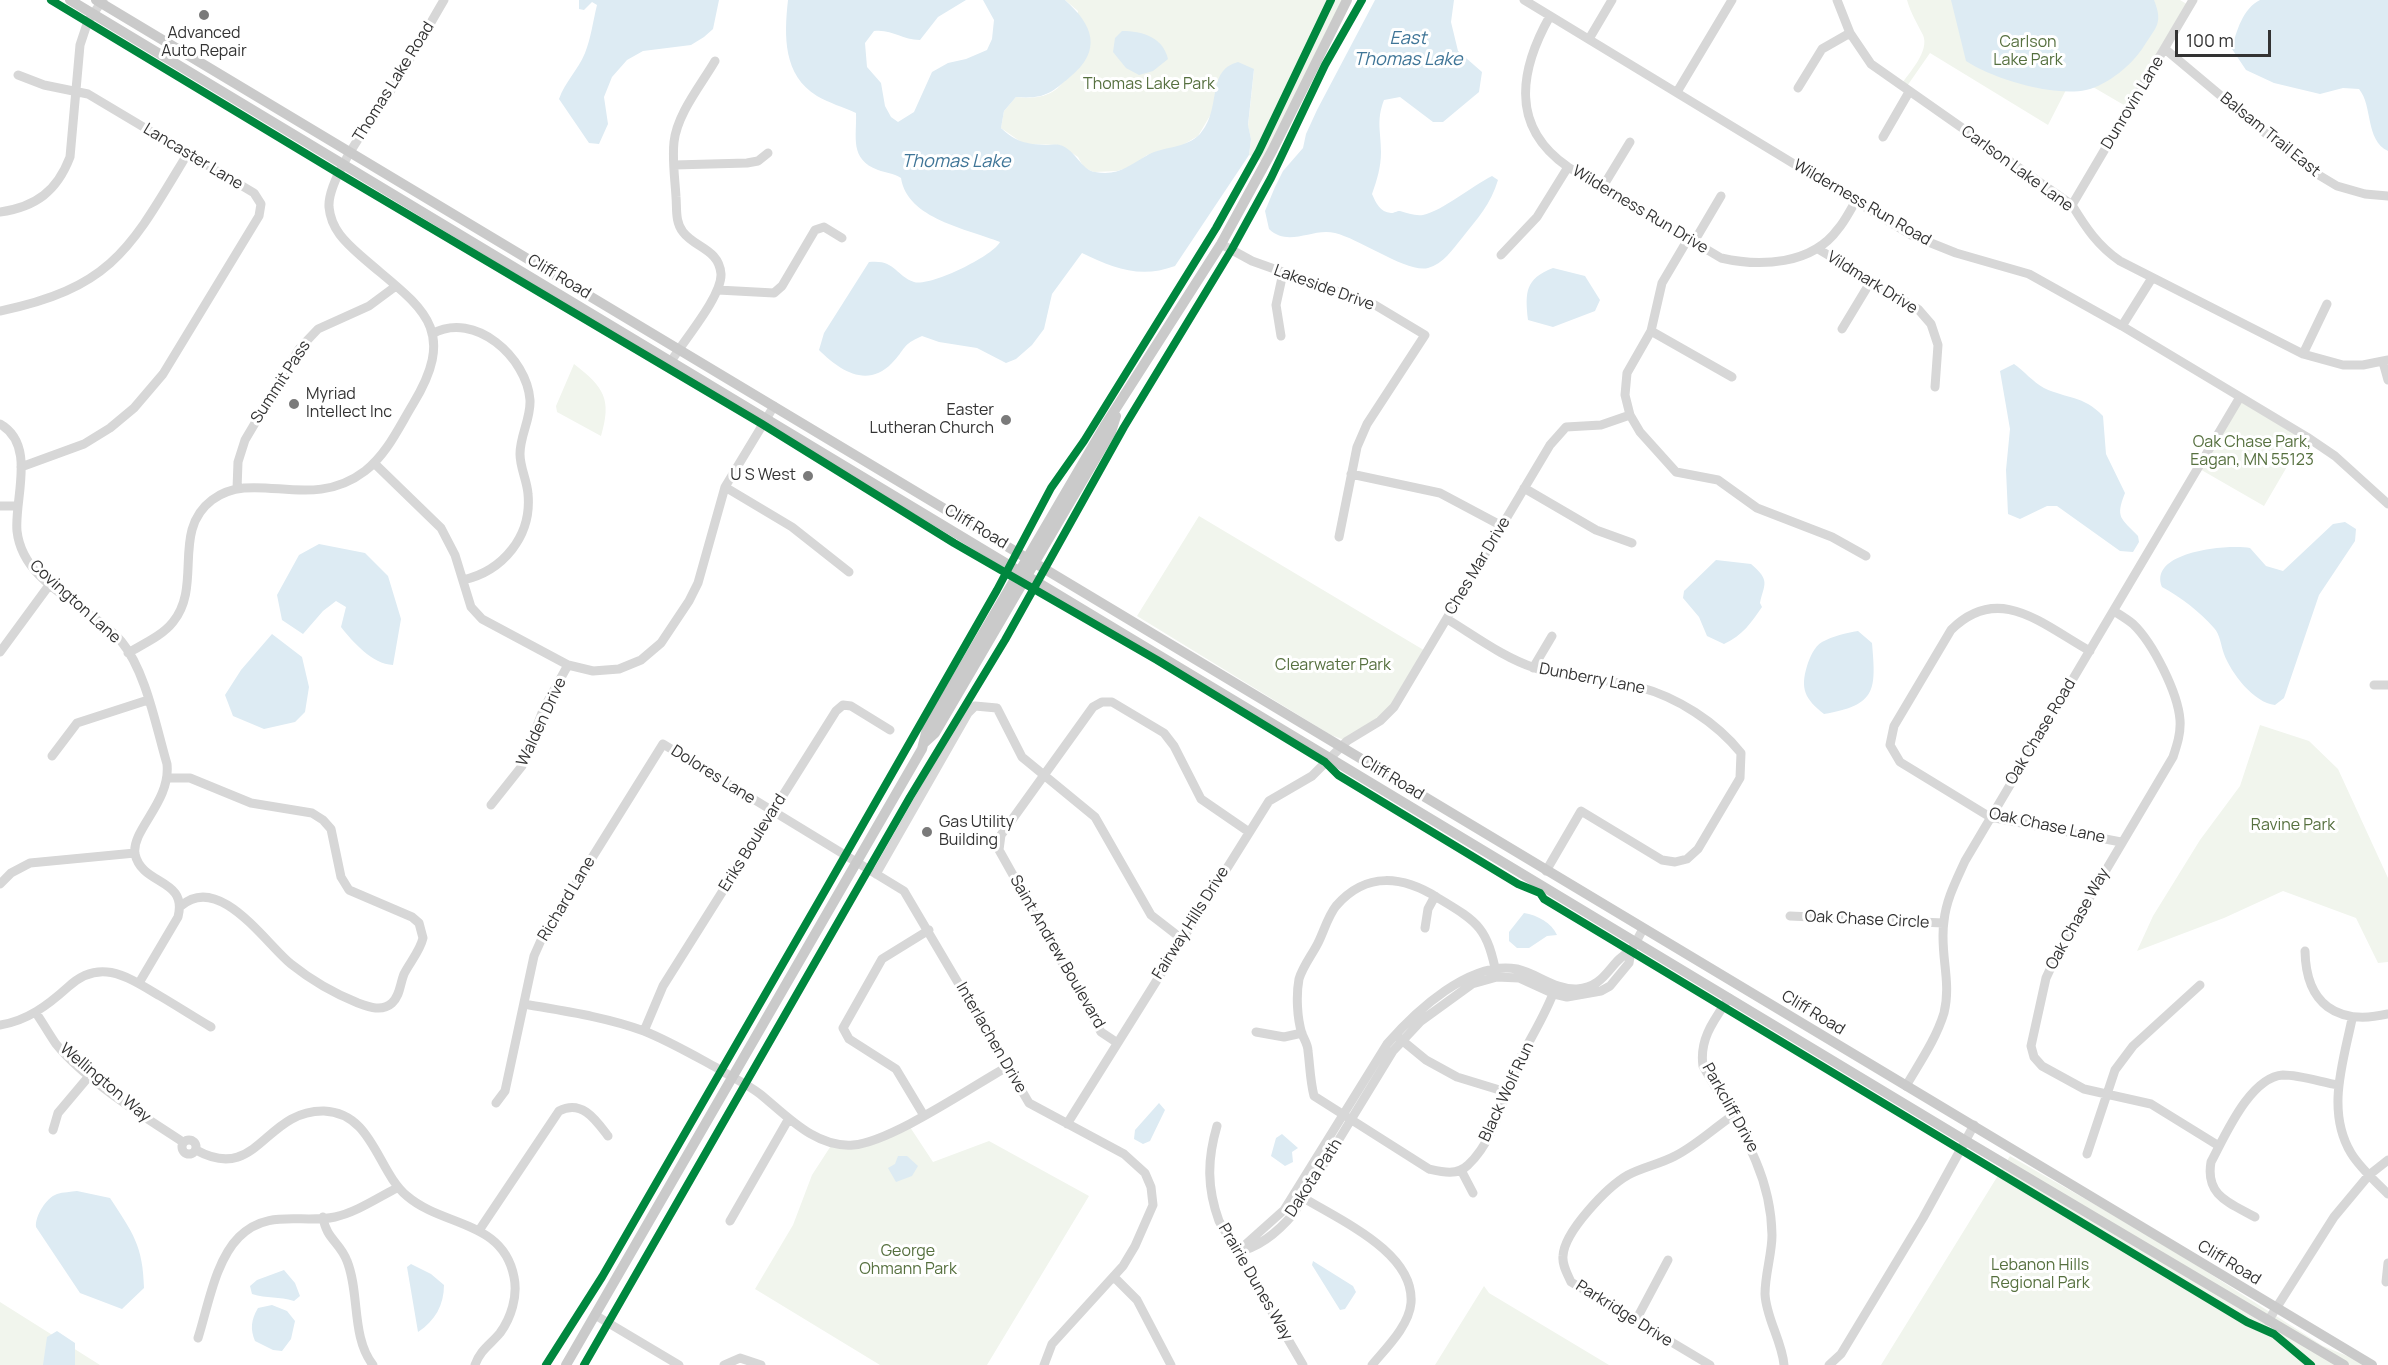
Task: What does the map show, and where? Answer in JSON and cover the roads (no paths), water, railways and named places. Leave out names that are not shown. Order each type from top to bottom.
[{"type":"main road","name":"Cliff Road","points":[[70,0],[1330,757],[1633,946],[1729,998],[2268,1322],[2344,1365]]},
{"type":"main road","points":[[566,1365],[857,863],[923,744],[927,729],[1111,432],[1120,404],[1221,244],[1272,151],[1347,0]]},
{"type":"main road","name":"Cliff Road","points":[[100,1],[1546,872],[1974,1125],[2275,1309],[2372,1365]]},
{"type":"street","name":"Thomas Lake Road","points":[[432,334],[419,308],[342,239],[333,224],[329,207],[338,173],[444,0]]},
{"type":"street","name":"Wilderness Run Road","points":[[1524,0],[1925,242],[2029,274],[2122,326],[2335,456],[2388,504]]},
{"type":"street","points":[[1589,39],[1612,0]]},
{"type":"street","points":[[1677,92],[1732,0]]},
{"type":"street","name":"Carlson Lake Lane","points":[[1837,0],[1850,33],[1871,64],[1909,93],[2072,205],[2090,234],[2103,249],[2152,278],[2302,354],[2343,365],[2386,361]]},
{"type":"street","name":"Dunrovin Lane","points":[[2072,205],[2193,0]]},
{"type":"street","points":[[0,212],[20,209],[38,201],[52,190],[63,175],[70,158],[80,45],[100,1]]},
{"type":"street","name":"Wilderness Run Drive","points":[[1550,16],[1532,56],[1525,87],[1525,106],[1530,125],[1539,142],[1552,156],[1602,188],[1721,258],[1746,264],[1790,260],[1818,249],[1837,231],[1856,201]]},
{"type":"street","points":[[1798,88],[1822,50],[1850,33]]},
{"type":"street","name":"Balsam Trail East","points":[[2164,49],[2307,168],[2337,186],[2364,194],[2388,196]]},
{"type":"street","points":[[672,360],[718,290],[721,274],[716,258],[707,248],[684,234],[678,224],[674,165],[677,128],[715,61]]},
{"type":"street","name":"Lancaster Lane","points":[[18,75],[44,85],[88,94],[254,193],[261,204],[259,216],[163,374],[134,408],[110,428],[84,444],[21,467]]},
{"type":"street","points":[[1883,138],[1909,93]]},
{"type":"street","points":[[1602,188],[1630,141]]},
{"type":"street","points":[[0,311],[40,303],[67,293],[95,277],[117,258],[142,229],[188,153]]},
{"type":"street","points":[[674,165],[758,161],[768,153]]},
{"type":"street","points":[[1501,255],[1537,217],[1568,167]]},
{"type":"street","points":[[1721,196],[1698,235],[1688,239],[1662,284],[1651,331],[1627,373],[1625,395],[1630,415],[1640,432],[1676,472],[1718,480],[1757,508],[1832,537],[1866,556]]},
{"type":"street","points":[[718,290],[774,293],[782,286],[815,230],[824,227],[843,238]]},
{"type":"street","name":"Lakeside Drive","points":[[1221,244],[1252,261],[1375,305],[1425,335],[1367,424],[1357,447],[1351,474]]},
{"type":"street","name":"Vildmark Drive","points":[[1818,249],[1918,309],[1931,324],[1938,345],[1935,387]]},
{"type":"street","points":[[1281,336],[1276,305],[1283,273]]},
{"type":"street","points":[[2122,326],[2152,278]]},
{"type":"street","points":[[1842,329],[1871,281]]},
{"type":"street","name":"Summit Pass","points":[[237,489],[238,462],[245,440],[299,349],[318,329],[369,306],[396,286]]},
{"type":"street","points":[[2302,354],[2327,304]]},
{"type":"street","points":[[128,653],[162,632],[178,614],[187,591],[188,543],[193,524],[213,499],[237,489],[250,487],[298,492],[326,489],[357,476],[374,463],[390,442],[428,380],[434,357],[432,334],[448,330],[464,330],[494,341],[507,350],[520,367],[529,397],[528,419],[520,453],[528,492],[524,529],[514,548],[501,561],[484,573],[463,580]]},
{"type":"street","points":[[1651,331],[1732,377]]},
{"type":"street","points":[[2386,361],[2388,380]]},
{"type":"street","name":"Oak Chase Road","points":[[1906,1086],[1934,1039],[1944,1012],[1948,981],[1943,923],[1950,893],[1990,817],[2240,397]]},
{"type":"street","points":[[374,463],[441,528],[452,548],[471,607],[482,620],[568,665],[593,671],[619,669],[641,660],[661,643],[698,583],[725,487],[774,406]]},
{"type":"street","name":"Ches Mar Drive","points":[[1341,747],[1394,707],[1550,445],[1566,427],[1601,425],[1630,415]]},
{"type":"street","name":"Covington Lane","points":[[0,424],[18,446],[21,467],[17,531],[21,550],[32,568],[108,630],[128,653],[136,666],[148,700],[167,764],[168,778]]},
{"type":"street","points":[[1339,537],[1351,474],[1440,493],[1502,526]]},
{"type":"street","points":[[725,487],[792,527],[849,572]]},
{"type":"street","points":[[1524,488],[1596,530],[1632,543]]},
{"type":"street","points":[[0,506],[18,506]]},
{"type":"street","points":[[0,652],[50,584]]},
{"type":"street","name":"Oak Chase Lane","points":[[2090,651],[2018,610],[1996,606],[1977,610],[1963,618],[1951,630],[1894,726],[1890,745],[1900,762],[1990,817],[2121,842]]},
{"type":"street","name":"Oak Chase Way","points":[[2114,611],[2133,624],[2146,640],[2174,692],[2180,720],[2178,740],[2173,757],[2061,946],[2046,978],[2031,1046],[2034,1057],[2042,1065],[2084,1089],[2151,1104],[2219,1146]]},
{"type":"street","name":"Dunberry Lane","points":[[1447,619],[1533,668],[1559,675],[1638,686],[1668,696],[1693,711],[1741,753],[1740,777],[1698,849],[1687,859],[1675,862],[1662,860],[1581,811],[1546,872]]},
{"type":"street","points":[[1533,668],[1552,636]]},
{"type":"street","name":"Walden Drive","points":[[491,805],[522,766],[543,710],[568,665]]},
{"type":"street","points":[[2374,685],[2388,685]]},
{"type":"street","points":[[52,756],[77,723],[148,700]]},
{"type":"street","name":"Saint Andrew Boulevard","points":[[1116,1042],[1101,1032],[999,850],[1001,835],[1094,707],[1102,702],[1112,702],[1164,733],[1174,746],[1201,800],[1249,832]]},
{"type":"street","name":"Eriks Boulevard","points":[[644,1031],[663,986],[836,711],[843,705],[851,706],[890,730]]},
{"type":"street","points":[[876,874],[968,713],[975,706],[997,708],[1022,756],[1043,776],[1095,817],[1151,915],[1182,939]]},
{"type":"street","name":"Dolores Lane","points":[[663,744],[857,863]]},
{"type":"street","name":"Richard Lane","points":[[496,1103],[505,1091],[534,956],[542,938],[663,744]]},
{"type":"street","name":"Fairway Hills Drive","points":[[1067,1124],[1116,1042],[1269,801],[1312,776],[1341,747]]},
{"type":"street","points":[[139,983],[178,917],[181,906],[187,901],[205,899],[229,906],[249,920],[272,947],[307,976],[338,994],[371,1008],[384,1008],[397,996],[406,969],[422,943],[423,933],[418,921],[349,890],[341,877],[331,829],[323,820],[312,813],[251,803],[190,778],[168,778],[164,793],[137,838],[135,853],[142,869],[174,891],[181,906]]},
{"type":"street","points":[[0,884],[11,873],[30,863],[135,853]]},
{"type":"street","name":"Interlachen Drive","points":[[857,863],[904,891],[1029,1103],[1137,1162],[1151,1187],[1153,1205],[1145,1226],[1123,1266],[1052,1344],[1044,1365]]},
{"type":"street","points":[[1473,1193],[1461,1170],[1446,1173],[1429,1169],[1314,1096],[1308,1050],[1302,1033],[1298,1009],[1300,978],[1336,906],[1356,889],[1373,881],[1389,880],[1409,882],[1455,906],[1480,927],[1488,939],[1496,973]]},
{"type":"street","points":[[1425,928],[1428,909],[1435,896]]},
{"type":"street","name":"Oak Chase Circle","points":[[1790,916],[1943,923]]},
{"type":"street","name":"Dakota Path","points":[[1237,1252],[1246,1241],[1271,1224],[1300,1195],[1408,1020],[1460,982],[1479,972],[1496,973],[1514,969],[1532,973],[1555,990],[1577,989],[1592,985],[1605,977],[1621,955],[1633,946],[1643,929]]},
{"type":"street","points":[[923,1114],[896,1069],[849,1039],[843,1028],[882,959],[929,930]]},
{"type":"street","points":[[2305,951],[2305,970],[2316,995],[2332,1010],[2352,1018],[2388,1014]]},
{"type":"street","points":[[0,1025],[10,1024],[36,1012],[74,981],[90,973],[103,971],[122,974],[211,1027]]},
{"type":"street","points":[[2087,1154],[2115,1070],[2133,1046],[2200,985]]},
{"type":"street","name":"Black Wolf Run","points":[[1461,1170],[1468,1166],[1483,1144],[1525,1051],[1548,1010],[1555,990]]},
{"type":"street","name":"Parkcliff Drive","points":[[1729,998],[1704,1039],[1701,1052],[1703,1066],[1757,1158],[1768,1196],[1772,1235],[1765,1295],[1783,1349],[1785,1365]]},
{"type":"street","points":[[524,1004],[604,1019],[644,1031],[685,1050],[759,1094],[788,1120],[825,1140],[853,1145],[879,1139],[1007,1067]]},
{"type":"street","name":"Wellington Way","points":[[36,1012],[57,1044],[90,1075],[137,1113],[183,1142],[194,1140],[196,1150],[213,1159],[231,1160],[246,1155],[292,1118],[310,1112],[327,1111],[347,1118],[364,1130],[397,1188]]},
{"type":"street","points":[[2352,1018],[2338,1085],[2337,1112],[2342,1134],[2351,1154],[2388,1194]]},
{"type":"street","points":[[1256,1032],[1284,1037],[1302,1033]]},
{"type":"street","points":[[1398,1037],[1426,1060],[1457,1077],[1506,1092]]},
{"type":"street","points":[[53,1130],[58,1113],[90,1075]]},
{"type":"street","points":[[2255,1217],[2222,1198],[2212,1187],[2209,1174],[2211,1162],[2219,1146],[2251,1092],[2266,1079],[2283,1076],[2338,1085]]},
{"type":"street","points":[[480,1229],[559,1112],[567,1107],[578,1107],[592,1116],[608,1136]]},
{"type":"street","name":"Parkridge Drive","points":[[1710,1365],[1571,1282],[1563,1264],[1566,1244],[1596,1201],[1612,1185],[1630,1174],[1676,1156],[1732,1116]]},
{"type":"street","points":[[730,1221],[788,1120]]},
{"type":"street","points":[[1829,1365],[1850,1338],[1923,1218],[1974,1125]]},
{"type":"street","name":"Prairie Dunes Way","points":[[1217,1126],[1208,1177],[1219,1221],[1303,1365]]},
{"type":"street","points":[[2268,1322],[2334,1216],[2369,1175],[2388,1160]]},
{"type":"street","points":[[198,1338],[220,1271],[238,1238],[252,1227],[269,1219],[323,1217],[348,1213],[397,1188],[431,1212],[480,1229],[493,1239],[508,1257],[514,1277],[514,1300],[499,1334],[487,1344],[475,1365]]},
{"type":"street","points":[[1300,1195],[1388,1251],[1404,1270],[1411,1304],[1402,1325],[1372,1365]]},
{"type":"street","points":[[323,1217],[325,1231],[347,1260],[363,1346],[373,1365]]},
{"type":"street","points":[[1635,1322],[1668,1260]]},
{"type":"street","points":[[2386,1282],[2388,1263]]},
{"type":"street","points":[[1114,1277],[1137,1300],[1171,1365]]},
{"type":"street","points":[[595,1315],[679,1365]]},
{"type":"street","points":[[724,1365],[740,1358],[762,1365]]},
{"type":"water","points":[[579,0],[719,0],[713,29],[704,37],[691,45],[643,51],[627,60],[612,77],[604,97],[608,124],[599,144],[589,143],[559,99],[585,53],[597,5],[592,2],[584,10],[579,9]]},
{"type":"water","name":"Thomas Lake","points":[[788,0],[966,0],[938,17],[920,40],[874,31],[865,43],[867,67],[881,83],[885,106],[891,117],[898,122],[914,112],[932,72],[948,63],[966,59],[987,50],[992,39],[994,20],[983,0],[1065,0],[1075,9],[1088,28],[1090,47],[1087,57],[1070,77],[1052,91],[1040,96],[1016,97],[1004,111],[1001,128],[1006,133],[1027,143],[1060,145],[1070,151],[1086,168],[1095,172],[1111,173],[1128,167],[1152,153],[1188,142],[1200,134],[1211,113],[1221,73],[1238,62],[1254,69],[1248,125],[1251,139],[1249,155],[1175,266],[1150,272],[1138,272],[1116,267],[1082,253],[1052,294],[1044,329],[1032,345],[1016,359],[1006,363],[977,348],[939,342],[922,336],[907,345],[883,371],[873,375],[854,374],[835,364],[819,350],[824,333],[869,262],[890,265],[908,279],[922,282],[946,275],[974,262],[1000,242],[956,227],[927,213],[914,203],[906,192],[901,178],[878,170],[862,160],[856,146],[856,113],[817,96],[806,87],[792,66],[786,41]]},
{"type":"water","name":"East Thomas Lake","points":[[1375,0],[1454,0],[1451,22],[1458,51],[1482,72],[1479,92],[1443,122],[1433,122],[1400,97],[1384,100],[1382,107],[1380,163],[1372,194],[1384,211],[1391,213],[1400,211],[1414,215],[1431,213],[1492,176],[1498,180],[1487,204],[1473,224],[1447,256],[1428,268],[1419,268],[1396,261],[1335,233],[1285,237],[1269,229],[1265,211],[1283,171],[1303,148],[1306,134],[1317,110]]},
{"type":"water","name":"Carlson Lake Park","points":[[1951,0],[2154,0],[2158,19],[2155,29],[2139,53],[2127,67],[2111,79],[2086,90],[2058,91],[2007,80],[1966,61]]},
{"type":"water","points":[[2260,0],[2388,0],[2388,151],[2381,146],[2372,131],[2366,104],[2359,89],[2343,88],[2320,94],[2274,83],[2246,70],[2232,49],[2238,28],[2245,15]]},
{"type":"water","points":[[1122,31],[1137,32],[1157,40],[1162,45],[1168,59],[1153,71],[1139,75],[1126,68],[1113,52],[1115,38]]},
{"type":"water","points":[[1553,268],[1585,276],[1600,300],[1595,311],[1553,327],[1528,320],[1527,294],[1529,288],[1537,277]]},
{"type":"water","points":[[2014,364],[2044,388],[2089,404],[2103,416],[2106,454],[2125,493],[2120,508],[2121,517],[2138,536],[2139,542],[2133,552],[2120,551],[2057,506],[2047,506],[2020,519],[2008,514],[2006,470],[2010,429],[2000,371]]},
{"type":"water","points":[[2345,522],[2356,529],[2355,541],[2319,595],[2284,698],[2275,705],[2267,703],[2251,693],[2238,678],[2227,662],[2214,628],[2190,605],[2162,587],[2161,575],[2167,565],[2178,558],[2193,552],[2225,547],[2250,548],[2266,566],[2283,571],[2333,524]]},
{"type":"water","points":[[319,544],[365,553],[388,576],[401,619],[393,665],[378,661],[351,639],[341,627],[346,607],[336,601],[323,611],[303,634],[282,620],[277,595],[299,555]]},
{"type":"water","points":[[1716,560],[1751,564],[1764,579],[1760,603],[1762,607],[1741,633],[1724,644],[1707,636],[1699,617],[1683,598],[1684,591]]},
{"type":"water","points":[[1858,631],[1872,643],[1873,684],[1864,700],[1854,706],[1824,714],[1808,698],[1804,687],[1809,659],[1822,642]]},
{"type":"water","points":[[272,634],[302,657],[309,687],[305,712],[295,722],[264,729],[233,716],[225,695],[241,670]]},
{"type":"water","points":[[1524,913],[1544,920],[1557,935],[1547,936],[1529,948],[1517,948],[1509,941],[1509,932]]},
{"type":"water","points":[[1159,1103],[1165,1110],[1150,1141],[1143,1144],[1134,1139],[1135,1130]]},
{"type":"water","points":[[1282,1134],[1298,1148],[1292,1152],[1293,1162],[1285,1166],[1271,1156],[1276,1138]]},
{"type":"water","points":[[898,1156],[907,1156],[918,1166],[912,1176],[896,1182],[888,1168],[895,1164]]},
{"type":"water","points":[[77,1191],[110,1198],[125,1221],[139,1250],[144,1288],[122,1309],[80,1293],[36,1227],[39,1213],[49,1199],[64,1192]]},
{"type":"water","points":[[1313,1261],[1353,1286],[1356,1292],[1345,1309],[1340,1310],[1312,1265]]},
{"type":"water","points":[[411,1264],[431,1274],[444,1285],[437,1312],[418,1332],[407,1267]]},
{"type":"water","points":[[284,1270],[295,1283],[300,1296],[294,1301],[252,1294],[250,1286],[257,1280]]},
{"type":"water","points":[[272,1305],[287,1311],[295,1321],[291,1339],[282,1351],[273,1350],[255,1341],[252,1332],[258,1308]]},
{"type":"water","points":[[57,1331],[75,1343],[75,1365],[43,1365],[47,1337]]},
{"type":"place","name":"Advanced Auto Repair","points":[[204,15]]},
{"type":"place","name":"Myriad Intellect Inc","points":[[294,404]]},
{"type":"place","name":"Easter Lutheran Church","points":[[1006,420]]},
{"type":"place","name":"U S West","points":[[808,476]]},
{"type":"place","name":"Gas Utility Building","points":[[927,832]]},
{"type":"park label","name":"Thomas Lake Park","points":[[1149,85]]},
{"type":"park label","name":"Oak Chase Park, Eagan, MN 55123","points":[[2252,452]]},
{"type":"park label","name":"Clearwater Park","points":[[1333,666]]},
{"type":"park label","name":"Ravine Park","points":[[2293,826]]},
{"type":"park label","name":"George Ohmann Park","points":[[908,1261]]},
{"type":"park label","name":"Lebanon Hills Regional Park","points":[[2040,1275]]}]
